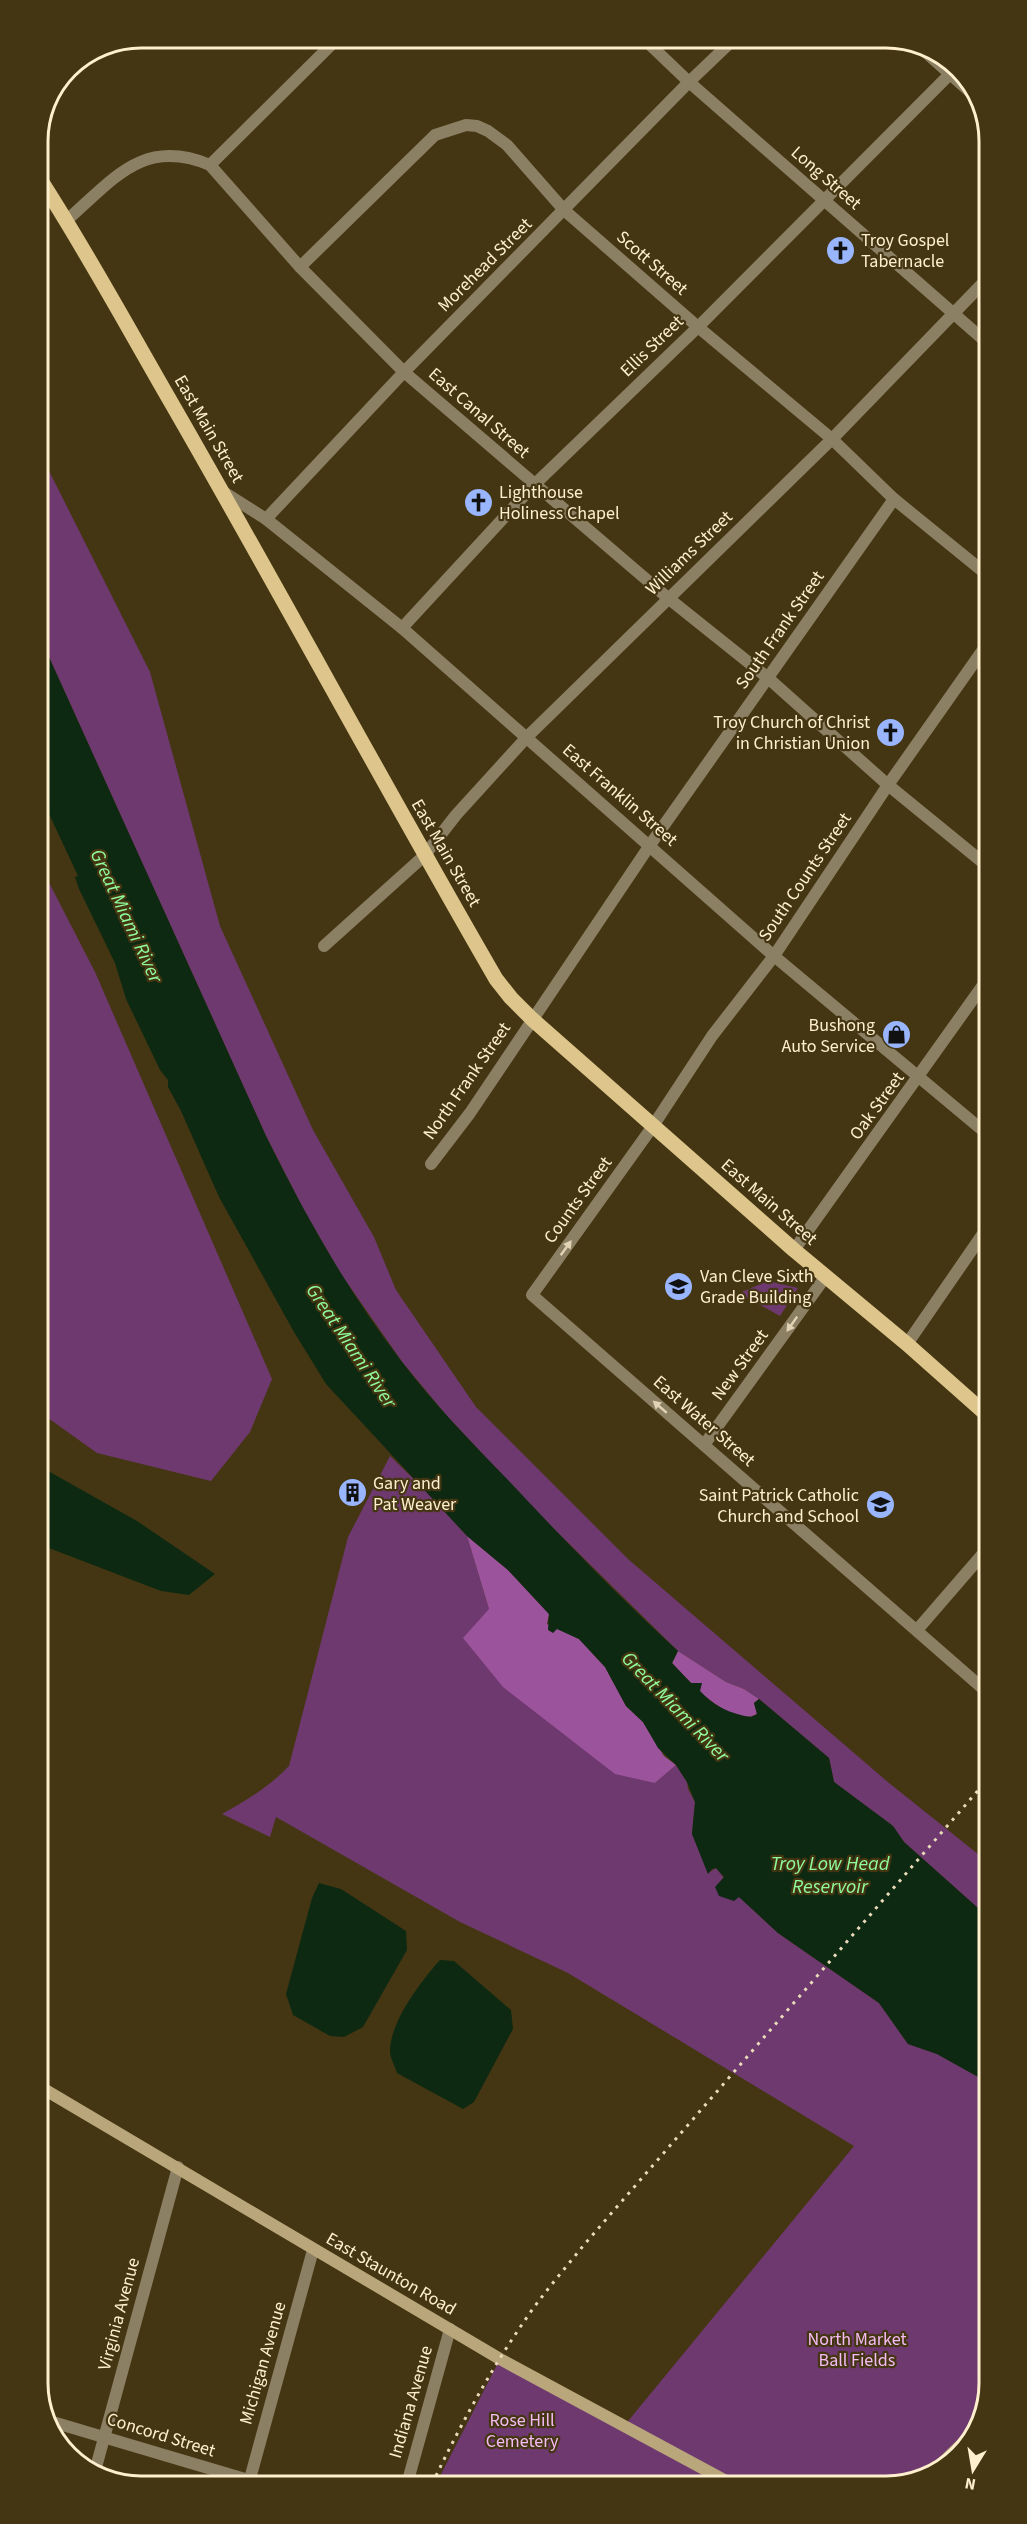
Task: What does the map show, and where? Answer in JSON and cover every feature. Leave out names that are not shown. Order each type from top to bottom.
[{"type":"main road","name":"East Main Street","points":[[48,191],[67,220],[222,491],[424,856],[496,979],[532,1018],[653,1126],[979,1408]]},
{"type":"main road","name":"East Staunton Road","points":[[48,2091],[500,2359],[717,2476]]},
{"type":"street","points":[[210,165],[328,48]]},
{"type":"street","name":"Long Street","points":[[653,48],[689,82],[979,336]]},
{"type":"street","name":"Morehead Street","points":[[266,519],[404,372],[725,48]]},
{"type":"street","name":"Ellis Street","points":[[402,628],[534,485],[698,327],[950,74]]},
{"type":"street","name":"Scott Street","points":[[300,267],[435,135],[466,125],[477,126],[507,145],[564,210],[698,327],[832,439],[894,499],[979,568]]},
{"type":"street","name":"East Canal Street","points":[[67,220],[137,162],[154,155],[174,154],[191,157],[210,165],[300,267],[404,372],[668,598],[768,678],[888,785],[979,859]]},
{"type":"street","name":"Williams Street","points":[[324,946],[424,856],[456,815],[527,737],[832,439],[979,286]]},
{"type":"street","name":"East Franklin Street","points":[[222,491],[266,519],[402,628],[774,956],[979,1127]]},
{"type":"street","name":"South Frank Street","points":[[532,1018],[650,845],[894,499]]},
{"type":"street","name":"South Counts Street","points":[[653,1126],[712,1036],[774,956],[888,785],[979,656]]},
{"type":"street","name":"Oak Street","points":[[794,1250],[979,991]]},
{"type":"street","name":"North Frank Street","points":[[431,1164],[470,1113],[532,1018]]},
{"type":"street","name":"Counts Street","points":[[532,1295],[653,1126]]},
{"type":"street","points":[[907,1344],[979,1240]]},
{"type":"street","name":"New Street","points":[[704,1445],[826,1276]]},
{"type":"street","name":"East Water Street","points":[[532,1295],[979,1685]]},
{"type":"street","points":[[917,1630],[979,1557]]},
{"type":"street","name":"Virginia Avenue","points":[[97,2465],[178,2167]]},
{"type":"street","name":"Michigan Avenue","points":[[250,2476],[313,2250]]},
{"type":"street","name":"Indiana Avenue","points":[[408,2476],[450,2329]]},
{"type":"street","name":"Concord Street","points":[[58,2423],[226,2476]]},
{"type":"green space","points":[[48,469],[150,672],[220,926],[313,1130],[374,1237],[396,1290],[476,1407],[628,1559],[889,1783],[979,1855],[979,1909],[904,1842],[893,1826],[834,1782],[829,1758],[759,1699],[744,1689],[726,1682],[678,1651],[551,1526],[447,1416],[403,1363],[341,1274],[304,1210],[266,1136],[48,655]]},
{"type":"green space","points":[[48,881],[95,972],[272,1379],[250,1432],[211,1481],[97,1453],[48,1418]]},
{"type":"green space","points":[[768,1281],[798,1288],[780,1316],[739,1293]]},
{"type":"green space","points":[[390,1456],[467,1536],[489,1609],[655,1783],[676,1765],[687,1782],[695,1802],[692,1834],[708,1873],[716,1868],[739,1897],[778,1933],[879,2003],[908,2044],[937,2054],[979,2077],[979,2383],[974,2413],[960,2440],[943,2440],[943,2456],[927,2466],[904,2474],[886,2476],[440,2476],[500,2359],[624,2426],[854,2146],[568,1973],[460,1922],[276,1817],[270,1837],[222,1814],[257,1793],[289,1766],[348,1537]]},
{"type":"shaded area","points":[[467,1536],[508,1570],[549,1614],[547,1624],[579,1639],[605,1667],[626,1706],[643,1722],[664,1756],[676,1765],[655,1783],[615,1774],[503,1687],[463,1638],[489,1609]]},
{"type":"shaded area","points":[[678,1651],[726,1682],[744,1689],[759,1699],[754,1703],[757,1714],[747,1717],[735,1715],[699,1691],[672,1663]]},
{"type":"water","points":[[48,655],[266,1136],[312,1224],[363,1308],[402,1362],[453,1422],[634,1610],[678,1651],[672,1663],[691,1683],[702,1683],[700,1691],[711,1701],[744,1716],[751,1717],[757,1714],[754,1703],[759,1699],[829,1758],[834,1782],[893,1826],[904,1842],[979,1909],[979,2077],[937,2054],[908,2044],[879,2003],[778,1933],[739,1897],[734,1901],[719,1896],[715,1887],[724,1877],[716,1868],[708,1874],[692,1834],[695,1802],[687,1782],[676,1765],[658,1748],[643,1722],[626,1706],[605,1667],[579,1639],[557,1629],[553,1633],[548,1630],[549,1614],[508,1570],[467,1536],[326,1384],[294,1332],[219,1197],[168,1087],[168,1080],[160,1070],[126,999],[115,963],[79,889],[75,877],[78,876],[48,813]]},
{"type":"water","points":[[48,1471],[137,1521],[215,1574],[189,1595],[161,1591],[48,1548]]},
{"type":"water","points":[[319,1883],[341,1889],[406,1931],[407,1950],[363,2027],[344,2037],[330,2036],[293,2015],[286,1994],[312,1898]]},
{"type":"water","points":[[440,1960],[454,1961],[511,2010],[513,2029],[474,2102],[463,2109],[397,2073],[390,2054],[391,2040],[401,2015],[416,1990]]},
{"type":"railway","points":[[436,2476],[486,2382],[510,2342],[545,2293],[583,2246],[979,1789]]},
{"type":"place","name":"Troy Gospel Tabernacle","points":[[840,250]]},
{"type":"place","name":"Lighthouse Holiness Chapel","points":[[478,502]]},
{"type":"place","name":"Troy Church of Christ in Christian Union","points":[[891,732]]},
{"type":"place","name":"Bushong Auto Service","points":[[896,1035]]},
{"type":"place","name":"Van Cleve Sixth Grade Building","points":[[679,1286]]},
{"type":"place","name":"Gary and Pat Weaver","points":[[352,1493]]},
{"type":"place","name":"Saint Patrick Catholic Church and School","points":[[880,1505]]},
{"type":"water label","name":"Great Miami River","points":[[126,916]]},
{"type":"water label","name":"Great Miami River","points":[[351,1346]]},
{"type":"water label","name":"Great Miami River","points":[[675,1707]]},
{"type":"water label","name":"Troy Low Head Reservoir","points":[[830,1876]]},
{"type":"park label","name":"North Market Ball Fields","points":[[857,2349]]},
{"type":"park label","name":"Rose Hill Cemetery","points":[[522,2430]]}]
